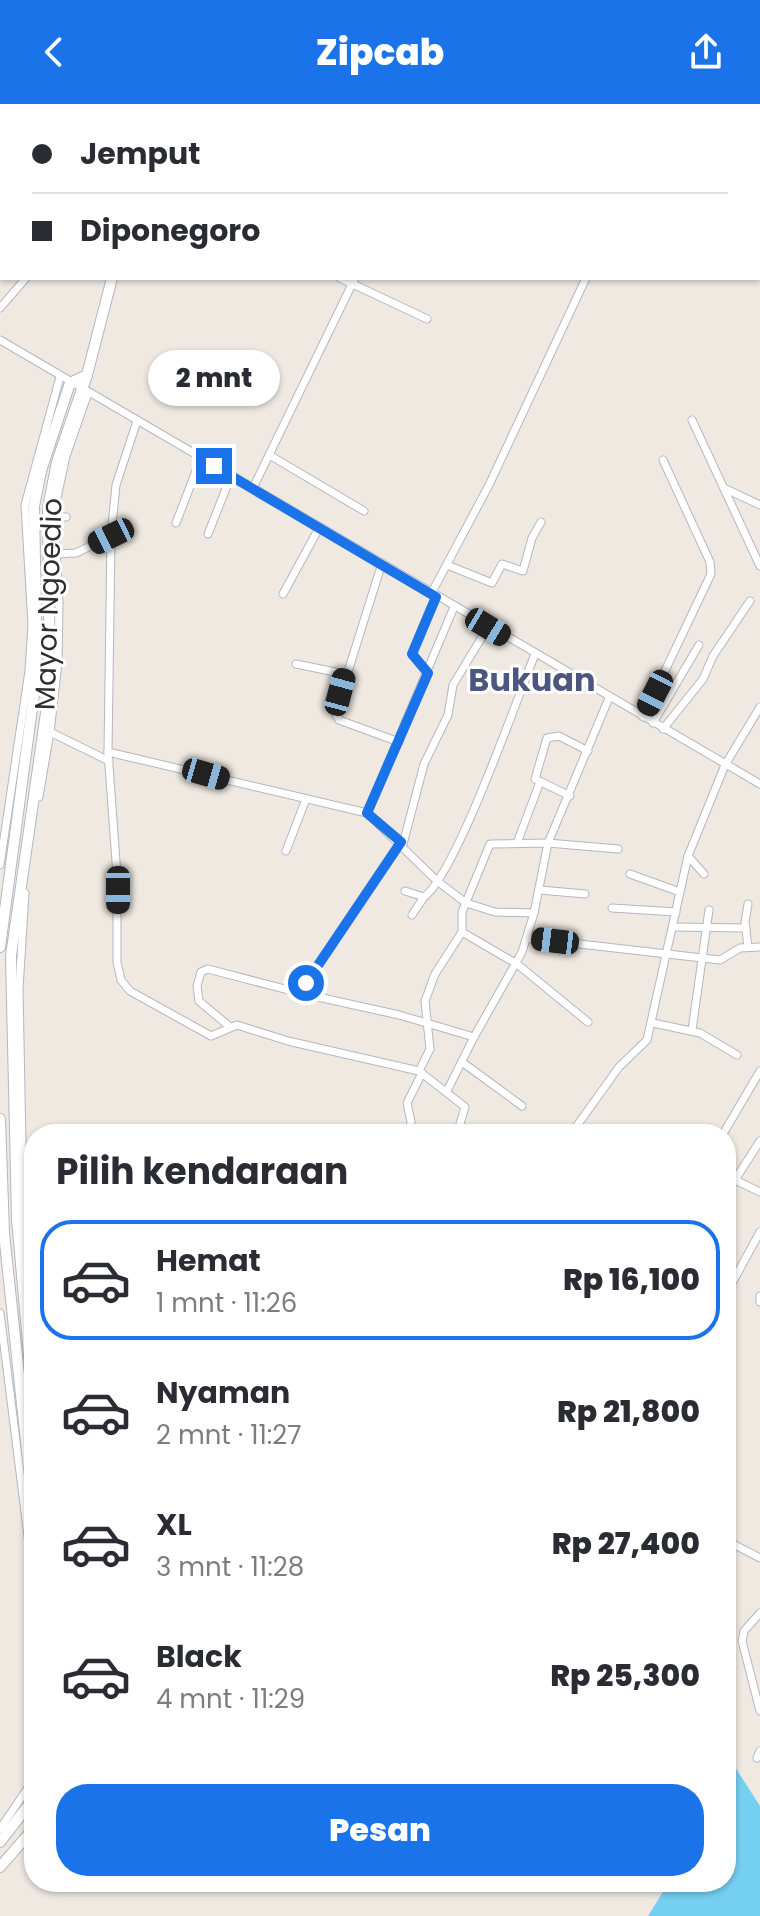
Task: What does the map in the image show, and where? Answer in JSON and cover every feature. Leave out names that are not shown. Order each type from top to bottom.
[{"type":"street","points":[[0,308],[24,280]]},
{"type":"street","name":"Mayor Ngoedio","points":[[24,1298],[17,1219],[11,956],[50,685],[60,451],[85,391],[111,280]]},
{"type":"street","points":[[428,673],[412,654],[434,595],[585,280]]},
{"type":"street","points":[[253,488],[354,281],[427,319]]},
{"type":"street","points":[[0,340],[760,784]]},
{"type":"street","points":[[65,380],[87,375]]},
{"type":"street","points":[[0,865],[29,671],[32,625],[25,505],[65,380]]},
{"type":"street","name":"Mayor Ngoedio","points":[[0,947],[3,893],[37,671],[39,621],[34,506],[65,380]]},
{"type":"street","points":[[692,420],[760,566]]},
{"type":"street","points":[[137,421],[116,485],[111,536],[108,752],[118,890],[117,962],[121,980],[130,991],[208,1035],[218,1035],[237,1025],[421,1072],[466,1109],[461,1124]]},
{"type":"street","points":[[271,456],[364,511]]},
{"type":"street","points":[[176,523],[201,458]]},
{"type":"street","points":[[643,717],[711,574],[710,562],[663,460]]},
{"type":"street","points":[[208,534],[231,476]]},
{"type":"street","points":[[725,488],[760,505]]},
{"type":"street","points":[[24,1243],[19,989],[24,894],[56,735],[59,603],[56,554],[58,515],[34,506]]},
{"type":"street","points":[[447,565],[492,583],[502,564],[523,571],[532,538],[541,522]]},
{"type":"street","points":[[283,594],[319,528]]},
{"type":"street","points":[[56,554],[70,554],[111,536]]},
{"type":"street","points":[[382,563],[335,710],[337,718],[399,742]]},
{"type":"street","points":[[663,729],[703,679],[713,656],[750,601]]},
{"type":"street","points":[[367,813],[454,607]]},
{"type":"street","points":[[300,993],[402,843],[424,764],[448,715],[453,685],[488,627]]},
{"type":"street","points":[[653,723],[699,645]]},
{"type":"street","points":[[412,915],[437,881],[480,791],[535,654]]},
{"type":"street","points":[[296,664],[345,674]]},
{"type":"street","points":[[447,1091],[474,1037],[517,964],[540,890],[548,843],[609,698]]},
{"type":"street","points":[[578,1124],[619,1067],[644,1046],[653,1023],[688,856],[725,765],[760,707]]},
{"type":"street","points":[[56,735],[109,761]]},
{"type":"street","points":[[570,796],[540,782],[535,776],[549,736],[559,736],[588,751]]},
{"type":"street","points":[[108,752],[367,813],[402,843],[437,881],[466,903],[495,912],[534,913]]},
{"type":"street","points":[[517,843],[540,782]]},
{"type":"street","points":[[286,851],[306,799]]},
{"type":"street","points":[[408,1124],[407,1100],[430,1049],[424,1006],[430,985],[462,932],[461,915],[490,844],[548,843],[618,849]]},
{"type":"street","points":[[688,856],[704,874]]},
{"type":"street","points":[[630,874],[680,892]]},
{"type":"street","points":[[540,890],[585,894]]},
{"type":"street","points":[[405,891],[424,897]]},
{"type":"street","points":[[748,904],[748,947]]},
{"type":"street","points":[[612,908],[676,912]]},
{"type":"street","points":[[692,1030],[709,910]]},
{"type":"street","points":[[673,927],[746,928]]},
{"type":"street","points":[[462,932],[517,964],[588,1022]]},
{"type":"street","points":[[527,938],[667,956],[725,959],[740,948],[760,947]]},
{"type":"street","points":[[230,1027],[199,1001],[197,986],[203,970],[474,1037]]},
{"type":"street","points":[[653,1023],[692,1030],[737,1055]]},
{"type":"street","points":[[462,1062],[522,1106]]},
{"type":"street","points":[[730,1124],[758,1081],[760,1071]]},
{"type":"street","points":[[0,1119],[4,1233],[24,1423]]},
{"type":"street","points":[[736,1178],[760,1141]]},
{"type":"street","points":[[736,1181],[752,1191],[760,1192]]},
{"type":"street","points":[[736,1276],[760,1232]]},
{"type":"street","points":[[0,1313],[24,1504]]},
{"type":"street","points":[[736,1546],[760,1558]]},
{"type":"street","points":[[760,1613],[744,1631],[742,1641],[760,1711]]},
{"type":"street","points":[[0,1829],[24,1794]]},
{"type":"street","points":[[0,1842],[24,1811]]},
{"type":"street","points":[[0,1867],[24,1839]]},
{"type":"water","points":[[736,1769],[760,1806],[760,1916],[648,1916],[663,1892],[736,1892]]},
{"type":"district","name":"Bukuan","points":[[532,680]]},
{"type":"route","points":[[214,466],[436,597],[412,654],[428,673],[367,813],[401,842],[306,983]]}]
